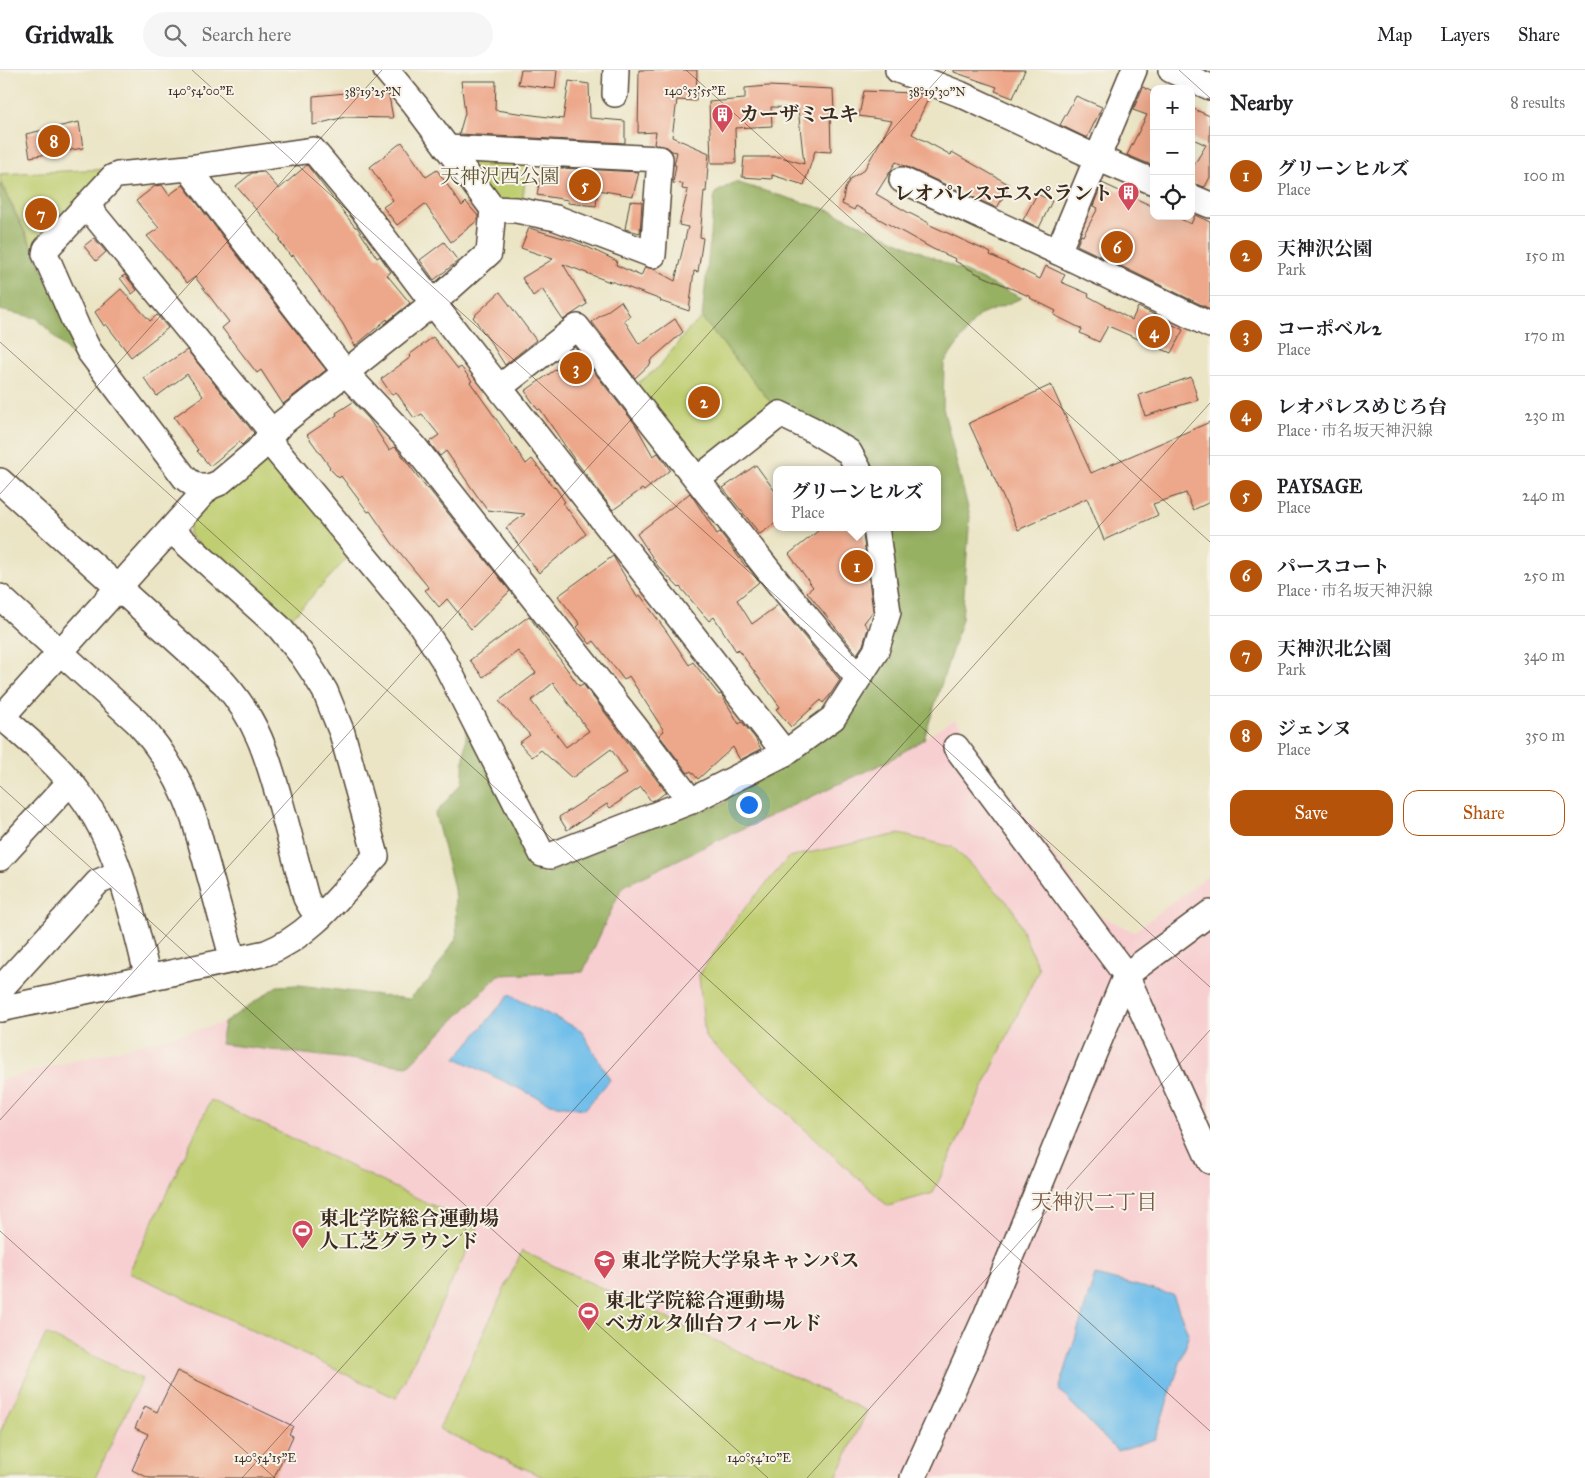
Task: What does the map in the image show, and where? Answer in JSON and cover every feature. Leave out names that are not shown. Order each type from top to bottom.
[{"type":"street","points":[[148,978],[119,873],[101,827],[84,799],[70,782],[42,753],[1,717],[209,487],[219,483],[256,451],[282,423],[433,303],[489,253],[493,209],[386,70]]},
{"type":"street","points":[[898,70],[960,94],[1097,158],[1150,180]]},
{"type":"street","points":[[1058,252],[1134,70]]},
{"type":"street","points":[[1171,70],[1210,87]]},
{"type":"street","points":[[447,148],[660,159],[652,255],[556,218],[516,210],[493,209]]},
{"type":"street","points":[[209,487],[193,484],[186,478],[88,351],[45,254],[46,249],[118,175],[188,168],[313,150],[363,210],[433,303],[785,752]]},
{"type":"street","points":[[188,168],[346,373],[413,445],[636,727],[691,801]]},
{"type":"street","points":[[902,180],[1210,325]]},
{"type":"street","points":[[1195,199],[1210,205]]},
{"type":"street","points":[[87,206],[321,502],[428,633],[542,854],[550,856],[691,801],[785,752],[833,718],[876,651],[888,612],[877,531]]},
{"type":"street","points":[[500,387],[578,327],[780,585],[858,678]]},
{"type":"street","points":[[698,479],[780,414],[811,429],[849,452],[857,466]]},
{"type":"street","points":[[0,481],[224,683],[235,696],[246,712],[267,755],[306,898],[320,917]]},
{"type":"street","points":[[119,873],[98,882],[4,985],[1,991],[1,1009],[276,950],[309,928],[376,856],[342,732],[325,691],[314,673],[291,642],[266,615],[171,530]]},
{"type":"street","points":[[0,597],[137,722],[149,734],[170,764],[187,800],[197,828],[233,960]]},
{"type":"street","points":[[956,747],[1126,975],[1210,1161]]},
{"type":"street","points":[[0,858],[70,782]]},
{"type":"street","points":[[912,1478],[986,1316],[1126,975],[1210,913]]},
{"type":"shaded area","name":"東北学院大学泉キャンパス","points":[[955,719],[1097,914],[1134,932],[1210,874],[1210,1478],[0,1478],[0,1080],[224,1023],[220,1044],[408,1066],[499,975],[583,972],[622,887],[888,761]]},
{"type":"green space","name":"天神沢西公園","points":[[447,148],[529,152],[521,211],[493,209]]},
{"type":"green space","points":[[107,169],[33,248],[0,180],[0,174]]},
{"type":"green space","points":[[735,182],[831,211],[1022,298],[978,316],[944,363],[943,408],[970,516],[962,619],[924,739],[888,761],[622,887],[583,972],[499,975],[408,1066],[220,1044],[224,1023],[277,986],[299,985],[409,999],[429,980],[457,937],[454,888],[435,814],[462,783],[467,725],[544,875],[636,833],[725,803],[728,797],[833,717],[876,651],[876,531],[941,531],[941,466],[853,466],[780,414],[702,318],[715,193]]},
{"type":"green space","points":[[0,183],[83,351],[75,359],[37,318],[0,310]]},
{"type":"green space","points":[[702,318],[780,414],[698,479],[628,391],[659,367],[688,330]]},
{"type":"green space","points":[[274,459],[352,553],[287,623],[189,535],[189,522],[208,500],[262,460]]},
{"type":"green space","points":[[899,834],[953,847],[1012,907],[1039,969],[933,1193],[888,1206],[705,1037],[699,975],[740,914],[789,857]]},
{"type":"green space","name":"東北学院総合運動場 人工芝グラウンド","points":[[211,1100],[478,1227],[396,1398],[129,1272]]},
{"type":"green space","name":"東北学院総合運動場 ベガルタ仙台フィールド","points":[[522,1251],[867,1411],[836,1478],[545,1478],[439,1429]]},
{"type":"green space","points":[[46,1334],[142,1379],[95,1478],[0,1478],[0,1432]]},
{"type":"water","points":[[509,995],[581,1030],[610,1080],[585,1109],[551,1104],[456,1058]]},
{"type":"water","points":[[1095,1275],[1173,1295],[1189,1336],[1155,1439],[1117,1451],[1059,1390]]},
{"type":"building","points":[[521,70],[557,70],[555,89],[518,84]]},
{"type":"building","points":[[639,70],[697,70],[696,101],[677,100],[672,137],[709,153],[700,237],[703,238],[698,272],[694,271],[689,311],[563,264],[587,304],[563,320],[542,289],[533,296],[522,278],[553,259],[521,248],[529,228],[585,246],[617,261],[616,265],[641,276],[645,267],[653,269],[675,281],[688,227],[679,225],[688,190],[682,189],[683,184],[673,183],[677,152],[654,144],[656,132],[638,133]]},
{"type":"building","points":[[954,70],[1025,70],[1013,98],[995,91],[997,87],[954,72]]},
{"type":"building","points":[[461,81],[496,81],[495,110],[563,119],[569,81],[589,84],[590,118],[625,121],[625,143],[459,134],[465,113]]},
{"type":"building","points":[[768,86],[833,89],[834,112],[830,111],[831,152],[815,151],[804,185],[772,175],[772,179],[742,177],[744,157],[781,157],[804,164],[798,108],[771,107],[772,126],[735,128],[736,163],[711,163],[709,102],[745,99],[745,88]]},
{"type":"building","points":[[1143,87],[1150,91],[1150,164],[1127,155],[1147,115],[1133,110]]},
{"type":"building","points":[[864,91],[915,92],[929,97],[912,134],[951,155],[952,152],[1010,185],[997,208],[896,162],[876,194],[928,224],[991,253],[990,255],[1040,279],[1046,266],[1065,275],[1061,282],[1089,294],[1088,296],[1132,320],[1138,307],[1172,323],[1183,330],[1171,353],[1108,326],[1099,342],[1080,333],[1082,329],[1054,315],[1056,311],[1031,297],[976,273],[955,261],[956,259],[933,249],[856,206],[854,210],[842,204],[845,189],[850,179],[864,170],[892,121],[859,116]]},
{"type":"building","points":[[346,93],[347,95],[387,93],[393,118],[345,117],[313,125],[313,96]]},
{"type":"building","points":[[1076,96],[1102,107],[1087,138],[1060,125]]},
{"type":"building","points":[[1195,110],[1210,116],[1210,177],[1205,187],[1195,184],[1195,163],[1206,145],[1195,140]]},
{"type":"building","points":[[79,122],[83,148],[30,157],[26,134]]},
{"type":"building","points":[[402,142],[426,177],[437,170],[462,206],[466,202],[478,216],[478,220],[451,242],[425,204],[397,225],[383,207],[393,200],[370,167]]},
{"type":"building","points":[[307,165],[355,227],[357,227],[377,258],[380,256],[391,272],[387,275],[410,303],[388,321],[387,319],[355,346],[343,324],[293,255],[291,257],[279,240],[281,239],[236,186],[252,173],[264,172],[279,189]]},
{"type":"building","points":[[542,167],[639,172],[633,196],[598,190],[596,206],[568,203],[568,200],[537,195]]},
{"type":"building","points":[[1102,183],[1150,205],[1150,220],[1182,220],[1191,224],[1193,220],[1195,220],[1195,215],[1210,222],[1210,309],[1077,245],[1098,208],[1093,206]]},
{"type":"building","points":[[162,185],[169,195],[183,185],[326,370],[283,404],[261,370],[257,373],[222,328],[229,322],[195,277],[187,283],[147,236],[159,228],[136,201],[155,186]]},
{"type":"building","points":[[1037,194],[1052,201],[1039,228],[1023,220]]},
{"type":"building","points":[[630,201],[642,202],[640,233],[625,229]]},
{"type":"building","points":[[94,238],[106,252],[96,261],[84,246]]},
{"type":"building","points":[[444,242],[458,261],[434,280],[420,260]]},
{"type":"building","points":[[125,275],[137,290],[132,294],[120,278]]},
{"type":"building","points":[[121,289],[150,321],[157,315],[168,328],[131,357],[106,324],[104,326],[95,312]]},
{"type":"building","points":[[500,292],[536,340],[505,365],[473,317]]},
{"type":"building","points":[[621,301],[630,316],[624,320],[639,344],[675,319],[683,332],[650,361],[651,363],[635,378],[592,322]]},
{"type":"building","points":[[433,337],[458,369],[461,367],[472,381],[470,382],[526,464],[532,459],[555,487],[565,502],[563,503],[586,534],[539,573],[506,528],[525,514],[487,510],[446,451],[440,456],[429,442],[439,435],[422,414],[414,418],[396,392],[392,395],[381,379],[411,357],[409,355]]},
{"type":"building","points":[[187,350],[254,433],[242,445],[239,442],[210,466],[197,451],[174,417],[203,396],[187,374],[157,396],[144,378]]},
{"type":"building","points":[[579,353],[635,424],[653,456],[658,453],[670,470],[644,491],[642,489],[613,510],[525,391]]},
{"type":"building","points":[[1191,377],[1198,400],[1145,416],[1139,395]]},
{"type":"building","points":[[1051,385],[1091,473],[1210,422],[1210,502],[1193,510],[1186,493],[1153,504],[1158,515],[1104,540],[1087,498],[1018,530],[969,423]]},
{"type":"building","points":[[353,402],[369,419],[389,450],[395,447],[401,454],[510,591],[471,629],[447,599],[439,607],[425,590],[429,588],[392,543],[370,511],[368,512],[341,476],[339,478],[329,468],[307,435]]},
{"type":"building","points":[[756,465],[773,488],[773,525],[760,534],[723,488]]},
{"type":"building","points":[[690,493],[717,534],[720,532],[759,582],[737,600],[752,624],[778,605],[840,680],[823,703],[821,700],[791,727],[776,709],[780,707],[738,649],[736,651],[714,617],[709,621],[680,587],[658,566],[637,534]]},
{"type":"building","points":[[818,531],[863,531],[868,571],[865,573],[869,580],[873,611],[864,623],[868,628],[863,645],[857,654],[807,592],[813,587],[789,554]]},
{"type":"building","points":[[613,556],[637,597],[640,595],[689,665],[693,662],[719,695],[721,694],[739,724],[742,722],[761,749],[740,760],[733,747],[698,779],[691,771],[688,773],[659,735],[664,731],[629,676],[624,680],[594,641],[590,644],[577,627],[580,624],[558,596]]},
{"type":"building","points":[[529,616],[579,686],[583,684],[666,792],[651,801],[641,787],[610,808],[607,804],[567,830],[559,817],[627,773],[611,749],[572,778],[541,750],[532,757],[519,743],[530,735],[499,701],[536,673],[518,651],[483,677],[470,660]],"holes":[[[553,683],[589,731],[566,747],[531,701]]]},
{"type":"building","points":[[177,1371],[293,1426],[289,1434],[293,1436],[274,1478],[149,1478],[132,1470],[148,1434],[135,1428],[145,1406],[157,1412]]},
{"type":"place","name":"カーザミユキ","points":[[723,133]]},
{"type":"place","name":"ジェンヌ","points":[[54,141]]},
{"type":"place","name":"PAYSAGE","points":[[585,185]]},
{"type":"place","name":"レオパレスエスペラント","points":[[1129,212]]},
{"type":"place","name":"天神沢北公園","points":[[41,214]]},
{"type":"place","name":"パースコート","points":[[1117,247]]},
{"type":"place","name":"レオパレスめじろ台","points":[[1154,332]]},
{"type":"place","name":"コーポベル2","points":[[576,368]]},
{"type":"place","name":"天神沢公園","points":[[704,402]]},
{"type":"place","name":"グリーンヒルズ","points":[[857,566]]},
{"type":"place","name":"東北学院総合運動場 人工芝グラウンド","points":[[303,1249]]},
{"type":"place","name":"東北学院大学泉キャンパス","points":[[605,1279]]},
{"type":"place","name":"東北学院総合運動場 ベガルタ仙台フィールド","points":[[589,1331]]},
{"type":"district","name":"天神沢二丁目","points":[[1094,1202]]}]
